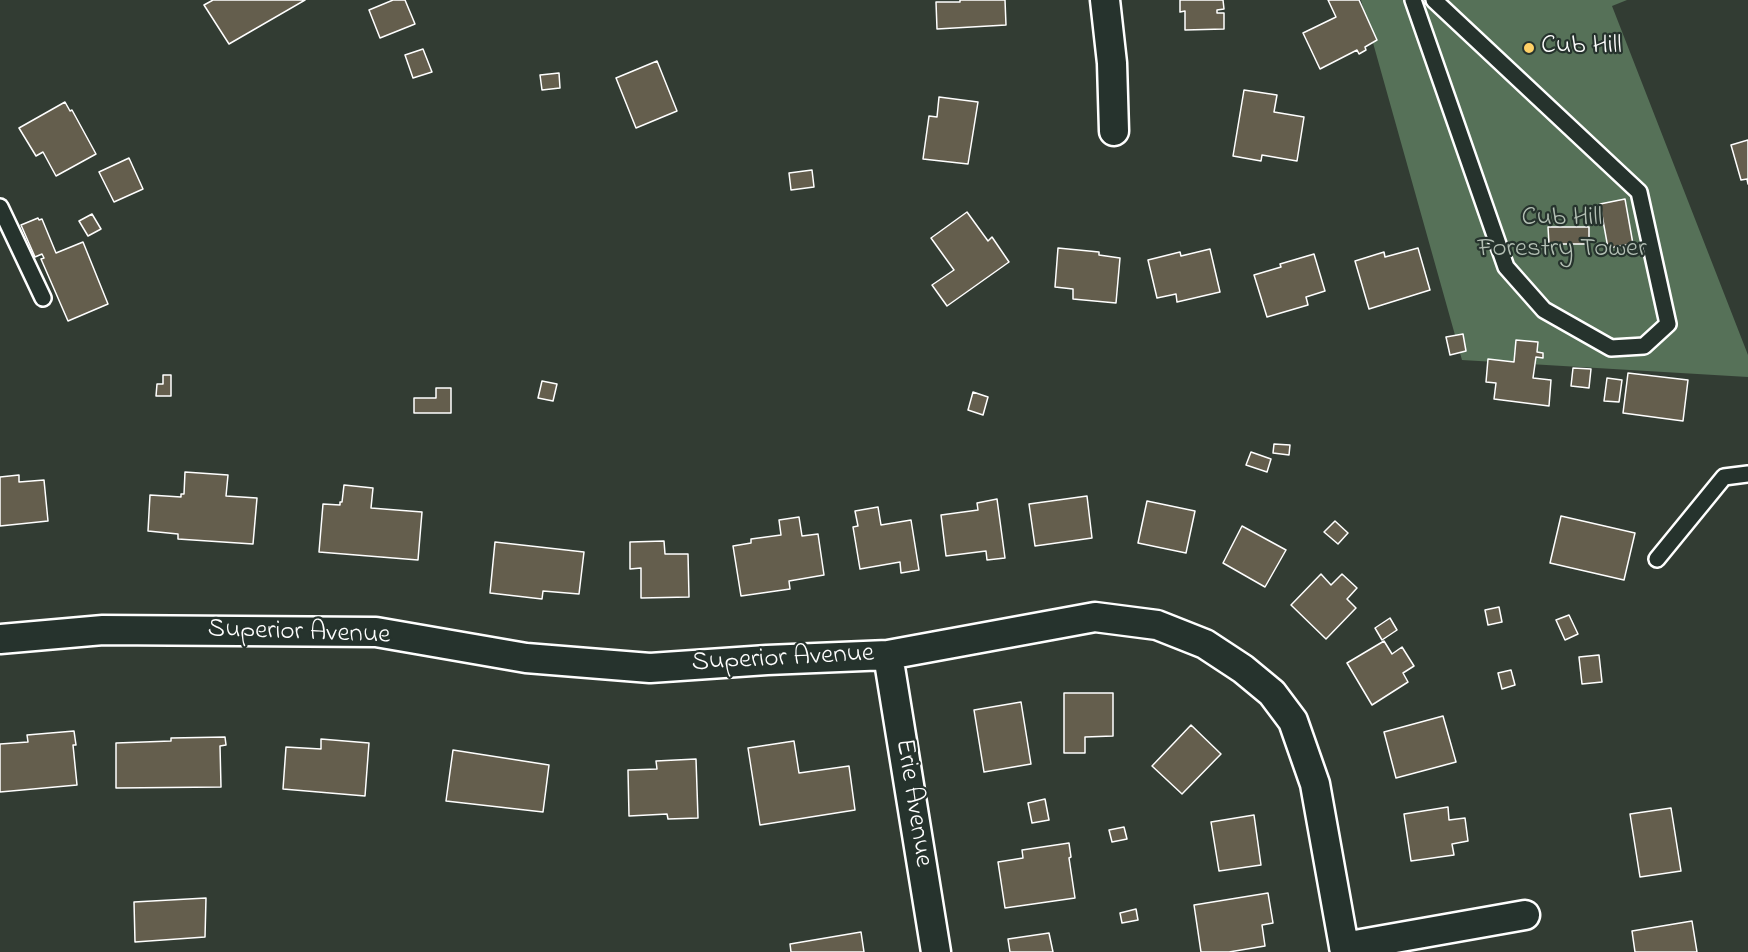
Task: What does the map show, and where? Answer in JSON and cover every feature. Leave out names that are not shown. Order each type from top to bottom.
[{"type":"street","points":[[1105,0],[1112,63],[1114,131]]},
{"type":"street","name":"Superior Avenue","points":[[0,639],[103,630],[376,632],[526,658],[650,668],[888,655],[1095,618],[1157,625],[1205,644],[1243,669],[1272,693],[1293,721],[1315,784],[1345,950]]},
{"type":"street","name":"Erie Avenue","points":[[888,655],[936,952]]},
{"type":"street","points":[[1345,950],[1525,915]]},
{"type":"lane","points":[[1413,0],[1506,267],[1544,310],[1611,348],[1644,346],[1668,324],[1639,192],[1434,0]]},
{"type":"lane","points":[[0,207],[44,297]]},
{"type":"lane","points":[[1657,559],[1724,477],[1748,474]]},
{"type":"green space","name":"Cub Hill Forestry Tower","points":[[1361,0],[1627,0],[1612,6],[1748,355],[1748,377],[1462,360]]},
{"type":"building","points":[[213,0],[305,0],[229,44],[204,5]]},
{"type":"building","points":[[393,0],[405,0],[415,24],[380,38],[369,10]]},
{"type":"building","points":[[960,0],[1005,0],[1006,25],[937,29],[936,2],[960,2]]},
{"type":"building","points":[[1180,0],[1223,0],[1224,9],[1217,10],[1217,13],[1224,13],[1224,29],[1185,30],[1185,11],[1180,12]]},
{"type":"building","points":[[1328,0],[1359,0],[1377,40],[1365,47],[1366,50],[1359,54],[1357,50],[1320,69],[1303,33],[1336,17]]},
{"type":"building","points":[[423,49],[432,72],[413,78],[405,55]]},
{"type":"building","points":[[657,61],[677,111],[636,128],[616,78]]},
{"type":"building","points":[[559,73],[560,88],[542,90],[540,75]]},
{"type":"building","points":[[1244,90],[1277,95],[1274,112],[1304,117],[1297,161],[1262,155],[1261,161],[1233,156]]},
{"type":"building","points":[[939,97],[978,102],[968,164],[923,159],[929,116],[937,117]]},
{"type":"building","points":[[65,102],[70,111],[72,110],[96,154],[56,176],[43,152],[36,156],[19,128]]},
{"type":"building","points":[[1748,140],[1748,184],[1747,179],[1741,180],[1731,145]]},
{"type":"building","points":[[129,158],[143,189],[114,202],[99,172]]},
{"type":"building","points":[[812,170],[814,187],[791,190],[789,173]]},
{"type":"building","points":[[1625,199],[1633,244],[1608,248],[1600,204]]},
{"type":"building","points":[[967,212],[988,241],[992,237],[1009,262],[947,306],[932,285],[954,270],[931,238]]},
{"type":"building","points":[[92,214],[101,229],[88,236],[79,221]]},
{"type":"building","points":[[38,218],[42,219],[56,253],[83,242],[108,304],[68,321],[41,259],[44,258],[42,254],[35,257],[21,225]]},
{"type":"building","points":[[1548,227],[1589,227],[1589,244],[1549,244]]},
{"type":"building","points":[[1058,248],[1099,252],[1099,255],[1120,258],[1116,303],[1073,299],[1073,289],[1055,287]]},
{"type":"building","points":[[1418,248],[1430,290],[1369,309],[1355,261],[1384,252],[1385,257]]},
{"type":"building","points":[[1210,249],[1220,292],[1177,302],[1176,294],[1157,298],[1148,260],[1180,252],[1181,256]]},
{"type":"building","points":[[1314,254],[1325,291],[1306,297],[1308,305],[1267,317],[1254,275]]},
{"type":"building","points":[[1463,334],[1466,351],[1450,355],[1446,337]]},
{"type":"building","points":[[1516,340],[1538,342],[1537,352],[1543,353],[1543,358],[1536,357],[1533,378],[1551,380],[1549,406],[1494,399],[1496,383],[1486,382],[1488,359],[1514,362]]},
{"type":"building","points":[[1573,368],[1591,369],[1589,388],[1571,386]]},
{"type":"building","points":[[1628,373],[1688,380],[1683,421],[1623,413]]},
{"type":"building","points":[[163,375],[171,375],[171,396],[156,396],[157,384],[163,384]]},
{"type":"building","points":[[1607,378],[1622,380],[1619,402],[1604,401]]},
{"type":"building","points":[[542,381],[557,384],[553,401],[538,398]]},
{"type":"building","points":[[436,388],[451,388],[451,413],[414,413],[414,398],[436,398]]},
{"type":"building","points":[[973,392],[988,397],[983,415],[968,410]]},
{"type":"building","points":[[1274,444],[1290,445],[1289,455],[1273,453]]},
{"type":"building","points":[[1251,452],[1271,459],[1267,472],[1246,465]]},
{"type":"building","points":[[185,472],[228,475],[226,496],[257,498],[253,544],[178,539],[178,534],[148,531],[150,495],[181,497],[181,494],[184,494]]},
{"type":"building","points":[[19,475],[19,482],[44,480],[48,521],[0,526],[0,477]]},
{"type":"building","points":[[344,485],[373,488],[371,508],[422,512],[418,560],[319,552],[323,504],[340,505]]},
{"type":"building","points":[[1087,496],[1092,538],[1035,546],[1029,504]]},
{"type":"building","points":[[997,499],[1005,558],[987,560],[986,551],[946,556],[941,515],[978,510],[977,503]]},
{"type":"building","points":[[1147,501],[1195,511],[1186,553],[1138,543]]},
{"type":"building","points":[[878,507],[881,525],[911,520],[919,570],[901,573],[900,562],[860,569],[853,527],[858,526],[855,511]]},
{"type":"building","points":[[1561,516],[1635,533],[1624,580],[1550,563]]},
{"type":"building","points":[[799,517],[802,536],[818,534],[824,575],[789,581],[790,589],[741,596],[733,546],[751,543],[751,539],[781,535],[779,520]]},
{"type":"building","points":[[1335,521],[1348,533],[1338,544],[1324,532]]},
{"type":"building","points":[[1242,526],[1286,550],[1265,587],[1223,563]]},
{"type":"building","points":[[664,541],[665,554],[688,554],[689,597],[641,598],[641,568],[630,569],[630,542]]},
{"type":"building","points":[[495,542],[584,552],[579,594],[543,591],[542,599],[490,593]]},
{"type":"building","points":[[1321,574],[1331,585],[1342,574],[1357,588],[1347,599],[1356,608],[1326,639],[1291,605]]},
{"type":"building","points":[[1499,607],[1502,622],[1488,625],[1485,610]]},
{"type":"building","points":[[1569,615],[1578,634],[1565,640],[1556,620]]},
{"type":"building","points":[[1390,618],[1397,630],[1382,640],[1375,628]]},
{"type":"building","points":[[1384,641],[1392,654],[1402,647],[1414,666],[1403,673],[1408,682],[1372,705],[1347,663]]},
{"type":"building","points":[[1599,655],[1602,682],[1582,684],[1579,657]]},
{"type":"building","points":[[1511,670],[1515,685],[1502,689],[1498,673]]},
{"type":"building","points":[[1064,693],[1113,693],[1113,736],[1085,737],[1085,753],[1064,753]]},
{"type":"building","points":[[1021,702],[1031,764],[984,772],[974,710]]},
{"type":"building","points":[[1443,716],[1456,762],[1396,778],[1384,732]]},
{"type":"building","points":[[1191,725],[1221,754],[1182,794],[1152,766]]},
{"type":"building","points":[[74,731],[77,785],[0,792],[0,744],[28,742],[27,735]]},
{"type":"building","points":[[225,737],[226,745],[220,746],[221,787],[116,788],[116,743],[171,741],[171,738]]},
{"type":"building","points":[[321,739],[369,743],[365,796],[283,789],[286,747],[321,749]]},
{"type":"building","points":[[794,741],[799,773],[849,766],[855,810],[760,825],[748,748]]},
{"type":"building","points":[[453,750],[549,765],[543,812],[446,801]]},
{"type":"building","points":[[696,759],[698,818],[668,819],[667,814],[629,816],[628,770],[657,769],[656,761]]},
{"type":"building","points":[[1045,799],[1049,820],[1032,823],[1028,803]]},
{"type":"building","points":[[1448,807],[1449,820],[1465,818],[1468,841],[1452,844],[1454,855],[1411,861],[1404,814]]},
{"type":"building","points":[[1671,808],[1681,871],[1640,877],[1630,814]]},
{"type":"building","points":[[1254,815],[1261,865],[1219,871],[1211,822]]},
{"type":"building","points":[[1124,827],[1127,839],[1112,842],[1109,830]]},
{"type":"building","points":[[1069,843],[1075,898],[1005,908],[998,862],[1023,858],[1022,850]]},
{"type":"building","points":[[1268,893],[1273,923],[1262,925],[1265,946],[1229,952],[1201,952],[1194,905]]},
{"type":"building","points":[[206,898],[205,937],[135,942],[134,902]]},
{"type":"building","points":[[1136,909],[1138,920],[1122,923],[1120,913]]},
{"type":"building","points":[[1692,921],[1697,952],[1635,952],[1632,931]]},
{"type":"building","points":[[861,932],[864,952],[791,952],[790,944]]},
{"type":"building","points":[[1049,933],[1053,952],[1010,952],[1008,939]]},
{"type":"place","name":"Cub Hill","points":[[1529,48]]}]
